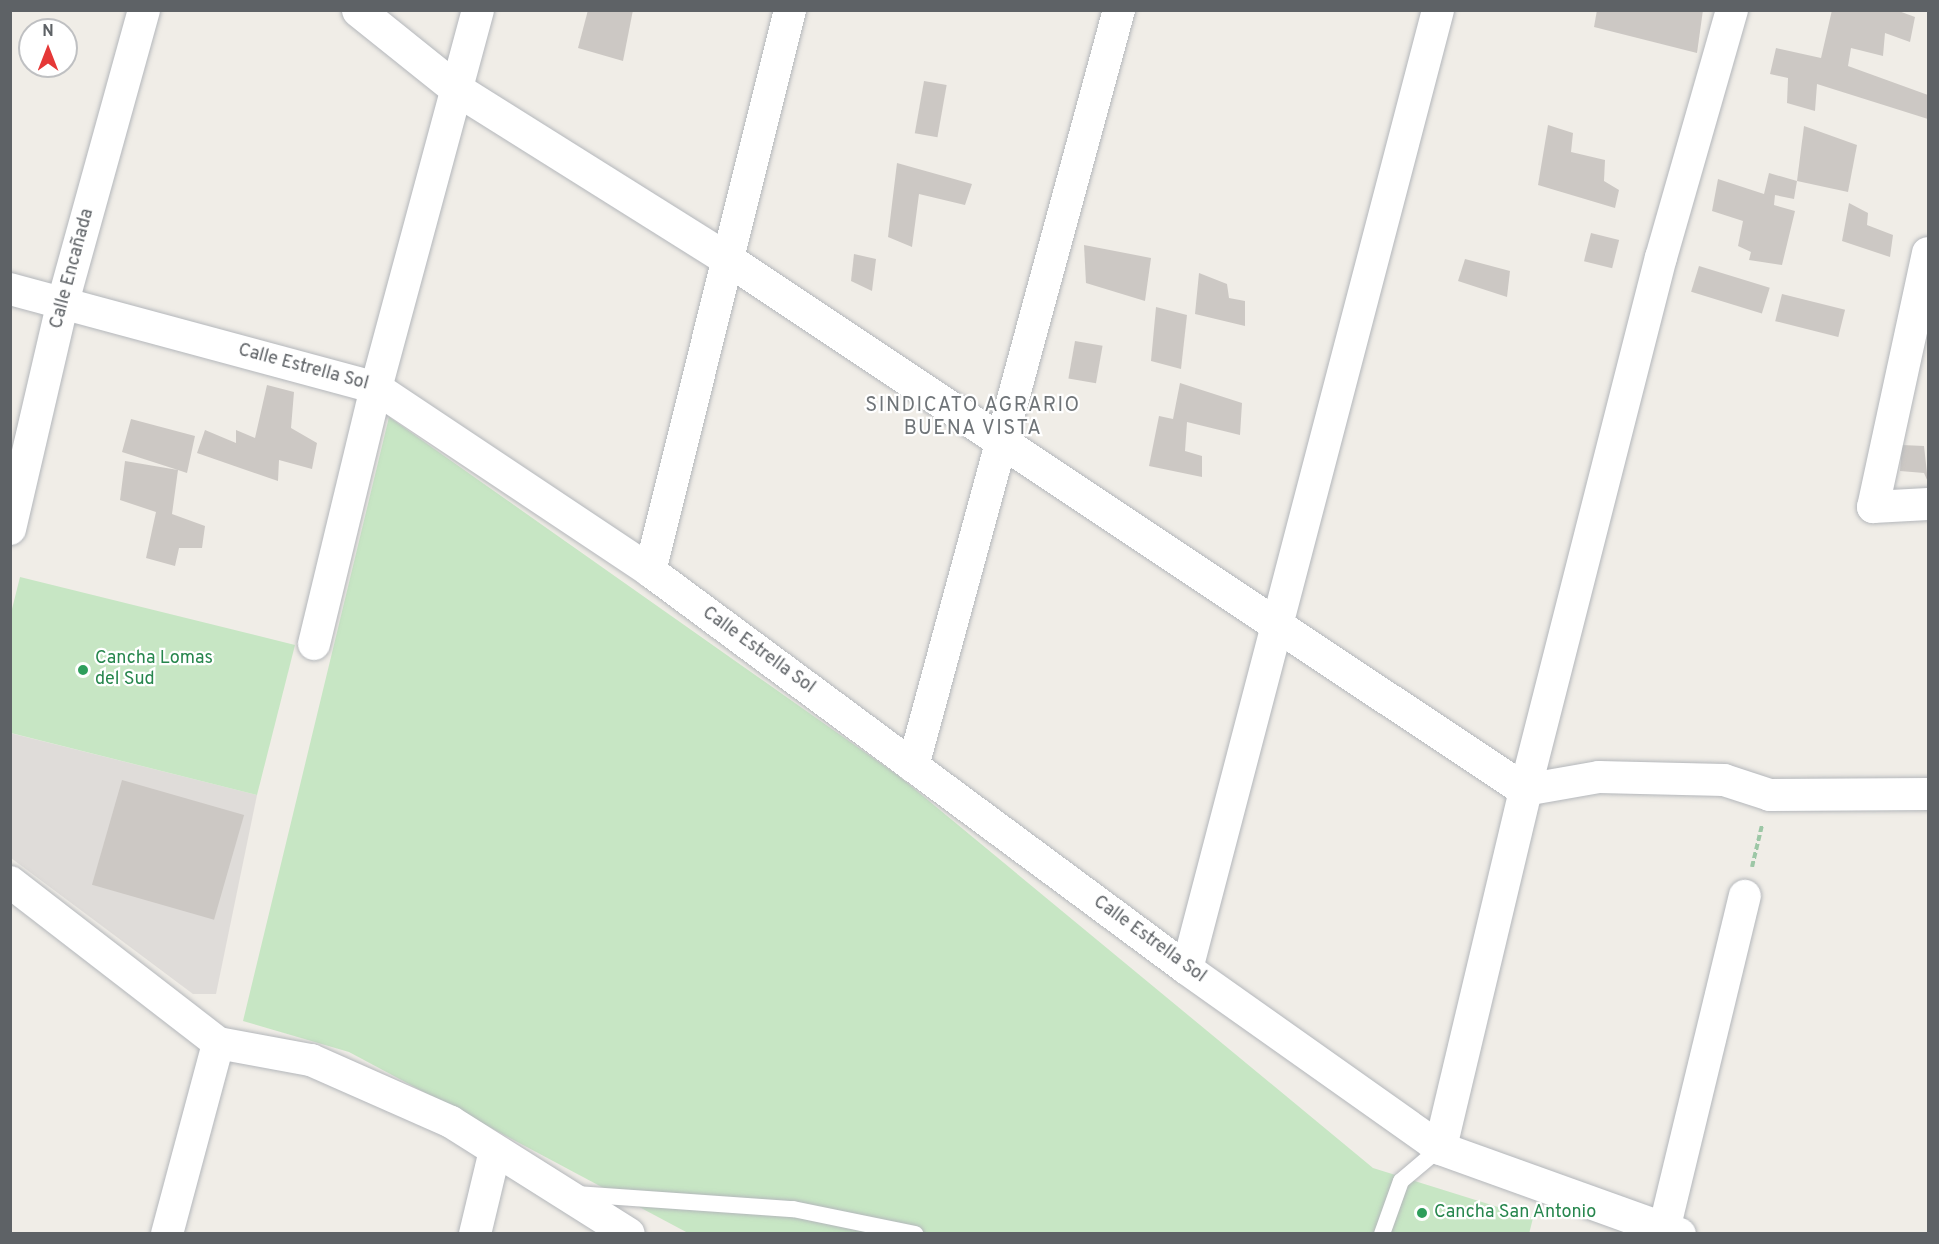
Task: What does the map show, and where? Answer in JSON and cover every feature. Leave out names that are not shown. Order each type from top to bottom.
[{"type":"street","name":"Calle Encañada","points":[[10,530],[63,302],[144,10]]},
{"type":"street","points":[[358,10],[458,90],[726,258],[1525,790],[1599,777],[1724,780],[1770,795],[1929,794]]},
{"type":"street","points":[[314,644],[376,388],[478,10]]},
{"type":"street","points":[[650,571],[726,258],[790,10]]},
{"type":"street","points":[[914,766],[1119,10]]},
{"type":"street","points":[[1187,969],[1273,623],[1437,10]]},
{"type":"street","points":[[1731,10],[1661,257],[1525,790],[1440,1148],[1669,1232],[1745,896]]},
{"type":"street","points":[[1929,253],[1873,507],[1929,504]]},
{"type":"street","name":"Calle Estrella Sol","points":[[10,289],[376,388],[650,571],[1187,969],[1440,1148]]},
{"type":"street","points":[[10,882],[218,1043],[311,1060],[451,1122],[557,1193],[629,1233]]},
{"type":"street","points":[[167,1233],[218,1043]]},
{"type":"street","points":[[476,1233],[495,1151]]},
{"type":"lane","points":[[1382,1233],[1401,1181],[1440,1148]]},
{"type":"lane","points":[[557,1193],[793,1209],[915,1233]]},
{"type":"path","points":[[1745,896],[1770,795]]},
{"type":"shaded area","points":[[10,733],[257,795],[216,994],[193,994],[11,858]]},
{"type":"green space","points":[[389,417],[900,777],[1373,1168],[1533,1218],[1529,1234],[688,1233],[349,1052],[243,1021]]},
{"type":"green space","points":[[20,577],[295,645],[257,795],[11,733],[11,613]]},
{"type":"building","points":[[588,10],[633,10],[623,61],[578,48]]},
{"type":"building","points":[[1597,10],[1703,10],[1697,53],[1594,27]]},
{"type":"building","points":[[1832,10],[1896,10],[1915,17],[1910,42],[1885,33],[1883,56],[1851,48],[1848,66],[1928,95],[1928,119],[1817,84],[1815,111],[1787,103],[1788,78],[1770,74],[1776,48],[1821,58]]},
{"type":"building","points":[[924,81],[947,85],[937,137],[915,133]]},
{"type":"building","points":[[1548,125],[1573,133],[1571,152],[1605,160],[1604,181],[1619,190],[1615,208],[1538,185]]},
{"type":"building","points":[[1804,126],[1857,145],[1848,192],[1797,181]]},
{"type":"building","points":[[897,163],[972,184],[965,205],[919,194],[912,247],[888,237]]},
{"type":"building","points":[[1769,173],[1797,181],[1794,199],[1775,195],[1774,205],[1795,211],[1782,265],[1749,260],[1751,252],[1738,246],[1743,221],[1712,211],[1718,179],[1764,194]]},
{"type":"building","points":[[1849,203],[1868,213],[1867,225],[1893,235],[1890,257],[1842,241]]},
{"type":"building","points":[[1591,233],[1619,240],[1612,268],[1584,261]]},
{"type":"building","points":[[1084,245],[1151,258],[1145,301],[1086,283]]},
{"type":"building","points":[[854,254],[876,259],[872,291],[851,281]]},
{"type":"building","points":[[1465,259],[1510,271],[1507,297],[1458,281]]},
{"type":"building","points":[[1699,266],[1770,288],[1762,313],[1691,292]]},
{"type":"building","points":[[1199,273],[1227,284],[1229,298],[1245,301],[1245,326],[1195,314]]},
{"type":"building","points":[[1782,294],[1845,310],[1838,337],[1775,321]]},
{"type":"building","points":[[1156,307],[1187,315],[1181,369],[1151,361]]},
{"type":"building","points":[[1075,341],[1103,346],[1096,383],[1068,378]]},
{"type":"building","points":[[1180,383],[1242,403],[1240,435],[1187,422],[1185,451],[1202,456],[1202,477],[1149,466],[1159,416],[1173,419]]},
{"type":"building","points":[[267,385],[294,392],[291,428],[317,443],[312,469],[279,460],[278,481],[197,453],[205,430],[236,443],[236,430],[255,438]]},
{"type":"building","points":[[131,419],[195,436],[187,473],[122,452]]},
{"type":"building","points":[[1902,445],[1924,446],[1928,482],[1924,473],[1900,471]]},
{"type":"building","points":[[125,461],[178,470],[172,514],[205,526],[202,548],[179,548],[175,566],[146,558],[156,512],[120,500]]},
{"type":"building","points":[[122,780],[244,815],[214,920],[92,885]]},
{"type":"place","name":"Cancha Lomas del Sud","points":[[83,670]]},
{"type":"place","name":"Cancha San Antonio","points":[[1422,1213]]},
{"type":"district","name":"SINDICATO AGRARIO BUENA VISTA","points":[[973,418]]}]
